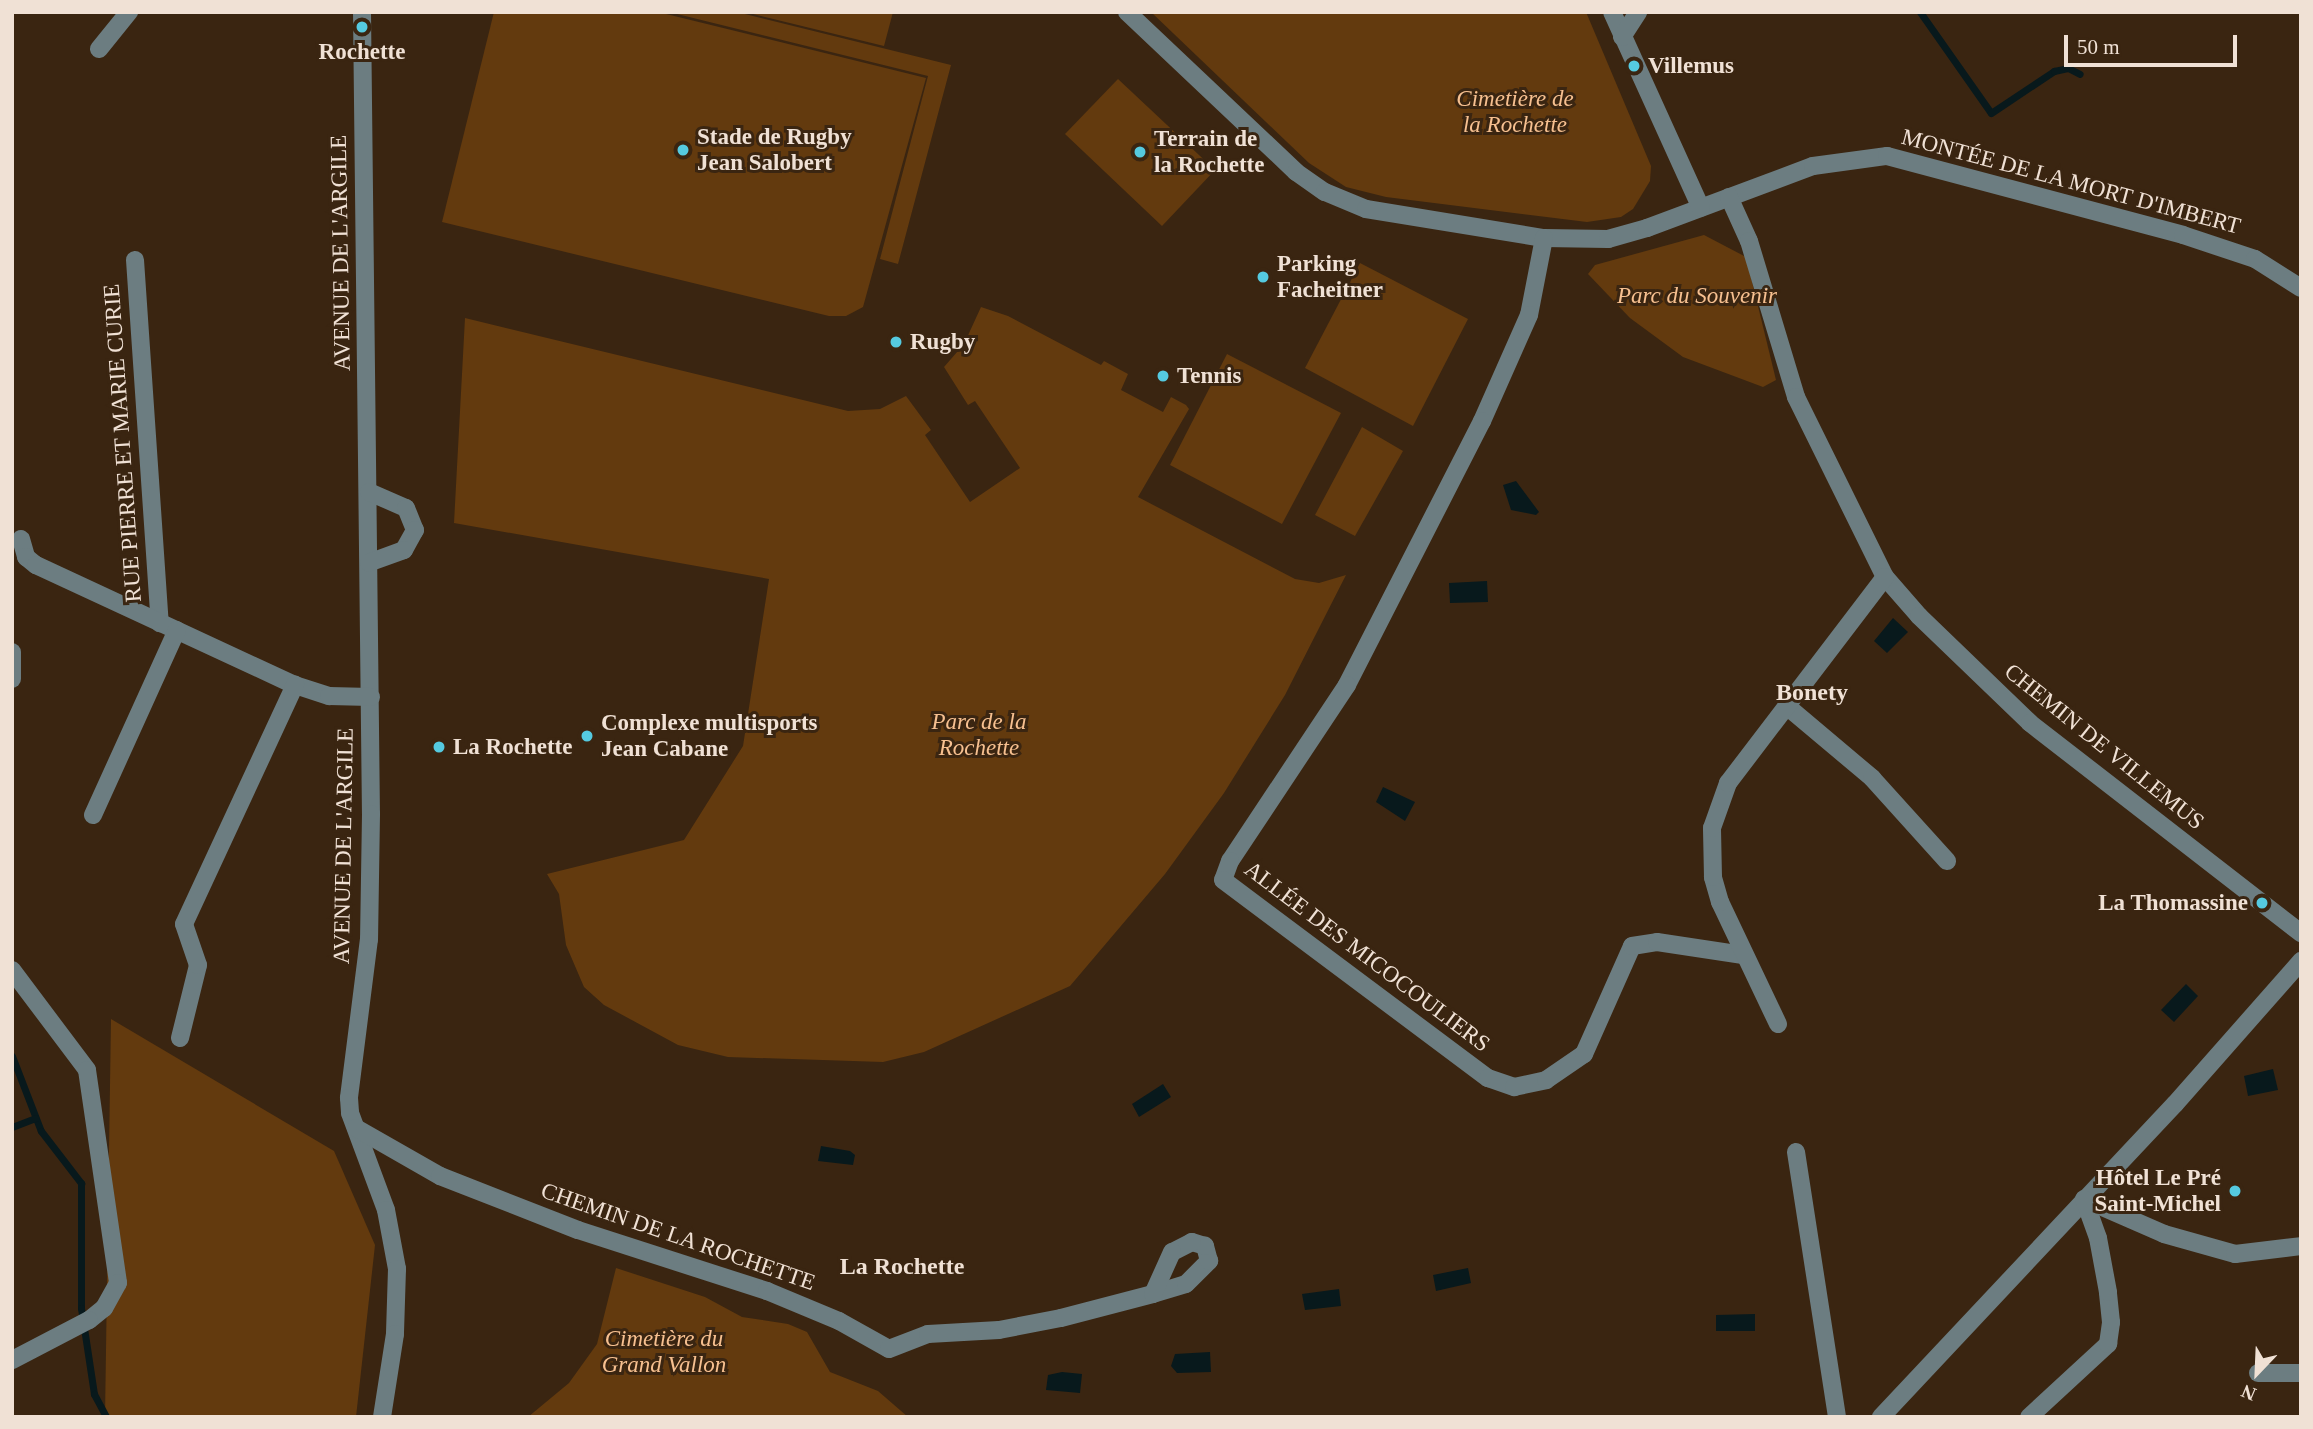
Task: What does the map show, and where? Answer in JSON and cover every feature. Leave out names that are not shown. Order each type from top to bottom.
[{"type":"street","points":[[99,50],[129,12]]},
{"type":"street","name":"AVENUE DE L'ARGILE","points":[[362,12],[371,697],[369,939],[349,1098],[356,1128],[386,1210],[397,1269],[396,1335],[382,1417]]},
{"type":"street","points":[[1612,12],[1701,208]]},
{"type":"street","points":[[1622,37],[1638,12]]},
{"type":"street","name":"MONTÉE DE LA MORT D'IMBERT","points":[[1130,13],[1296,172],[1325,192],[1391,214],[1544,237],[1619,237],[1825,163],[1865,156],[1901,158],[2232,250],[2255,259],[2301,288]]},
{"type":"street","name":"CHEMIN DE VILLEMUS","points":[[1728,197],[1749,241],[1796,397],[1885,577],[2030,723],[2301,933]]},
{"type":"street","name":"ALLÉE DES MICOCOULIERS","points":[[1544,237],[1529,316],[1482,421],[1347,685],[1230,861],[1223,880],[1488,1078],[1514,1087],[1546,1080],[1584,1054],[1632,946],[1657,942],[1743,954]]},
{"type":"street","name":"RUE PIERRE ET MARIE CURIE","points":[[135,260],[160,622]]},
{"type":"street","points":[[369,492],[406,508],[415,530],[409,545],[398,554],[369,563]]},
{"type":"street","points":[[21,539],[26,557],[36,565],[295,685],[329,696],[371,697]]},
{"type":"street","points":[[1778,1024],[1743,954],[1713,877],[1712,828],[1728,783],[1789,708],[1885,577]]},
{"type":"street","points":[[93,816],[177,630]]},
{"type":"street","points":[[12,652],[12,678]]},
{"type":"street","points":[[180,1038],[198,965],[184,924],[295,685]]},
{"type":"street","points":[[1789,708],[1872,778],[1947,861]]},
{"type":"street","points":[[1881,1417],[2301,961]]},
{"type":"street","points":[[12,971],[87,1070],[118,1286],[104,1308],[75,1327],[12,1360]]},
{"type":"street","name":"CHEMIN DE LA ROCHETTE","points":[[356,1128],[440,1176],[578,1230],[767,1292],[839,1321],[888,1349],[928,1334],[1008,1328],[1153,1294]]},
{"type":"street","points":[[1796,1152],[1837,1417]]},
{"type":"street","points":[[2084,1199],[2113,1214],[2235,1254],[2301,1246]]},
{"type":"street","points":[[2029,1417],[2108,1344],[2111,1322],[2098,1238],[2084,1199]]},
{"type":"street","points":[[2098,1238],[2113,1214]]},
{"type":"street","points":[[2258,1373],[2301,1373]]},
{"type":"green space","name":"Stade de Rugby Jean Salobert","points":[[494,12],[658,12],[926,78],[863,307],[846,316],[829,316],[442,222]]},
{"type":"green space","points":[[669,12],[737,12],[951,65],[898,264],[880,259],[928,76]]},
{"type":"green space","points":[[745,12],[893,12],[884,46]]},
{"type":"green space","name":"Cimetière de la Rochette","points":[[1151,12],[1586,12],[1651,166],[1650,181],[1633,209],[1621,217],[1587,222],[1386,197],[1346,187],[1309,163]]},
{"type":"green space","name":"Terrain de la Rochette","points":[[1118,79],[1215,170],[1162,226],[1065,134]]},
{"type":"green space","name":"Parc du Souvenir","points":[[1704,235],[1746,257],[1776,380],[1763,387],[1683,357],[1630,318],[1588,274],[1595,265]]},
{"type":"green space","points":[[1360,263],[1468,319],[1413,426],[1305,368]]},
{"type":"green space","name":"Parc de la Rochette","points":[[981,307],[1008,316],[1101,365],[1104,361],[1128,374],[1121,390],[1163,412],[1171,397],[1186,405],[1189,409],[1138,497],[1295,579],[1319,583],[1346,575],[1285,695],[1224,793],[1165,874],[1070,986],[924,1052],[883,1062],[728,1057],[678,1045],[604,1005],[584,987],[566,945],[559,894],[547,874],[684,840],[743,746],[769,579],[454,523],[465,318],[848,411],[880,409],[906,396],[931,430],[925,435],[970,502],[1020,468],[975,401],[968,405],[944,367],[964,344]]},
{"type":"green space","points":[[1227,354],[1341,413],[1282,524],[1170,465]]},
{"type":"green space","points":[[1362,427],[1403,451],[1355,536],[1315,515]]},
{"type":"green space","points":[[111,1019],[334,1151],[375,1245],[356,1417],[105,1417]]},
{"type":"green space","name":"Cimetière du Grand Vallon","points":[[616,1268],[705,1297],[742,1317],[788,1324],[807,1332],[830,1372],[878,1391],[908,1417],[528,1417],[569,1383],[597,1344]]},
{"type":"shaded area","points":[[1516,481],[1539,512],[1536,515],[1511,510],[1503,485]]},
{"type":"shaded area","points":[[1487,581],[1488,602],[1450,603],[1449,583]]},
{"type":"shaded area","points":[[1893,618],[1908,632],[1887,653],[1874,641]]},
{"type":"shaded area","points":[[1383,787],[1415,802],[1405,821],[1376,802]]},
{"type":"shaded area","points":[[2186,984],[2198,996],[2174,1022],[2161,1010]]},
{"type":"shaded area","points":[[2273,1069],[2278,1090],[2248,1096],[2244,1076]]},
{"type":"shaded area","points":[[1163,1084],[1171,1097],[1139,1117],[1132,1104]]},
{"type":"shaded area","points":[[821,1146],[850,1151],[855,1155],[853,1165],[818,1161]]},
{"type":"shaded area","points":[[1468,1268],[1471,1283],[1436,1291],[1433,1275]]},
{"type":"shaded area","points":[[1339,1289],[1341,1306],[1305,1310],[1302,1294]]},
{"type":"shaded area","points":[[1755,1314],[1755,1331],[1716,1331],[1716,1315]]},
{"type":"shaded area","points":[[1210,1352],[1211,1372],[1177,1373],[1171,1366],[1175,1354]]},
{"type":"shaded area","points":[[1062,1372],[1082,1374],[1080,1393],[1046,1390],[1048,1375]]},
{"type":"waterway","points":[[1920,12],[1991,113],[2054,71],[2068,68],[2080,74]]},
{"type":"waterway","points":[[12,1056],[41,1131],[81,1183],[81,1308],[94,1394],[106,1417]]},
{"type":"waterway","points":[[12,1127],[35,1118]]},
{"type":"place","name":"Rochette","points":[[362,27]]},
{"type":"place","name":"Villemus","points":[[1634,66]]},
{"type":"place","name":"Stade de Rugby Jean Salobert","points":[[683,150]]},
{"type":"place","name":"Terrain de la Rochette","points":[[1140,152]]},
{"type":"place","name":"Parking Facheitner","points":[[1263,277]]},
{"type":"place","name":"Rugby","points":[[896,342]]},
{"type":"place","name":"Tennis","points":[[1163,376]]},
{"type":"place","name":"Complexe multisports Jean Cabane","points":[[587,736]]},
{"type":"place","name":"La Rochette","points":[[439,747]]},
{"type":"place","name":"La Thomassine","points":[[2262,903]]},
{"type":"place","name":"Hôtel Le Pré Saint-Michel","points":[[2235,1191]]},
{"type":"district","name":"Bonety","points":[[1812,693]]},
{"type":"district","name":"La Rochette","points":[[902,1267]]}]
